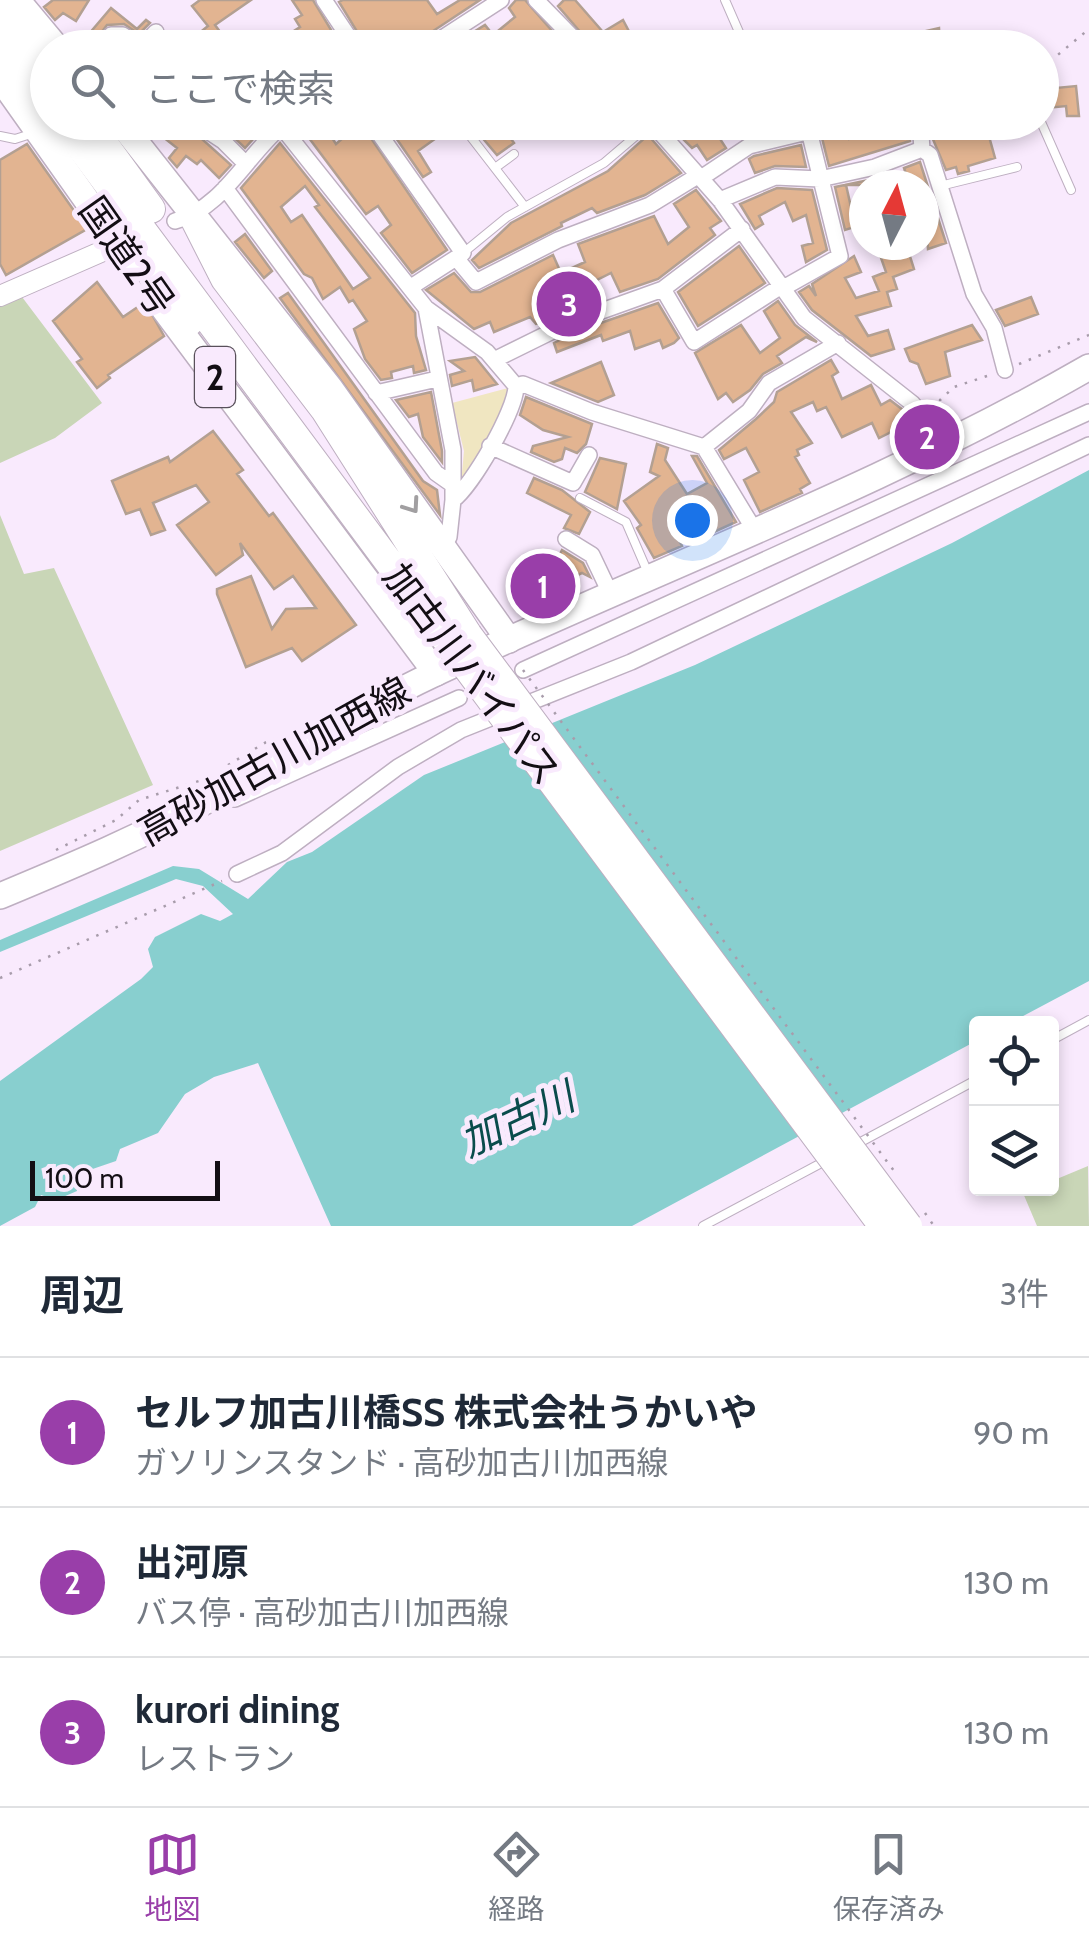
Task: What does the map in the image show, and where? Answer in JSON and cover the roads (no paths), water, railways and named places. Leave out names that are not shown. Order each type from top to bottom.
[{"type":"highway","points":[[0,10],[30,46]]},
{"type":"highway","name":"加古川バイパス","points":[[0,44],[30,89]]},
{"type":"highway","name":"加古川バイパス","points":[[66,140],[915,1218]]},
{"type":"highway","name":"加古川バイパス","points":[[101,140],[883,1226]]},
{"type":"highway","points":[[184,219],[325,410],[459,640]]},
{"type":"highway","points":[[125,242],[398,596],[459,640]]},
{"type":"main road","points":[[17,0],[42,30]]},
{"type":"main road","name":"国道2号","points":[[5,94],[30,108]]},
{"type":"main road","name":"国道2号","points":[[63,140],[125,242],[436,673]]},
{"type":"main road","name":"国道2号","points":[[132,140],[184,219],[330,388],[508,640]]},
{"type":"main road","name":"高砂加古川加西線","points":[[0,896],[121,846],[213,797],[324,728],[436,673],[755,531],[1089,367]]},
{"type":"street","points":[[324,0],[344,30]]},
{"type":"street","points":[[459,30],[502,0]]},
{"type":"street","points":[[536,0],[565,30]]},
{"type":"street","points":[[221,140],[246,164]]},
{"type":"street","points":[[184,219],[225,188],[269,140]]},
{"type":"street","points":[[296,140],[426,308],[496,359],[516,386]]},
{"type":"street","points":[[383,140],[476,282],[558,240],[650,205],[749,146],[768,140]]},
{"type":"street","points":[[667,140],[742,228],[804,318],[913,404]]},
{"type":"street","points":[[663,290],[694,342],[840,256],[814,140]]},
{"type":"street","points":[[720,200],[776,176],[820,179],[876,167],[914,140]]},
{"type":"street","points":[[924,140],[974,294],[994,328],[1005,370]]},
{"type":"street","points":[[225,188],[453,492],[462,493],[490,446],[516,386]]},
{"type":"street","points":[[496,359],[571,322],[663,290],[742,228]]},
{"type":"street","points":[[0,296],[125,242]]},
{"type":"street","points":[[411,287],[460,255]]},
{"type":"street","points":[[426,308],[453,450],[449,537],[442,549]]},
{"type":"street","points":[[704,446],[749,411],[769,383],[838,343]]},
{"type":"street","points":[[376,394],[437,379]]},
{"type":"street","points":[[516,386],[523,384],[592,412],[704,446],[755,531]]},
{"type":"street","points":[[523,670],[1089,412]]},
{"type":"street","points":[[238,874],[282,853],[398,766],[461,730],[631,662],[1089,445]]},
{"type":"street","points":[[490,446],[574,483],[589,455]]},
{"type":"street","points":[[566,539],[592,556],[611,595]]},
{"type":"street","points":[[213,797],[235,799],[459,698]]},
{"type":"lane","points":[[724,0],[738,30]]},
{"type":"lane","points":[[0,136],[15,139],[30,130]]},
{"type":"lane","points":[[473,140],[525,207]]},
{"type":"lane","points":[[460,255],[525,207],[604,163],[631,140]]},
{"type":"lane","points":[[1049,140],[1071,190]]},
{"type":"lane","points":[[495,168],[514,154]]},
{"type":"lane","points":[[940,186],[1017,167]]},
{"type":"lane","points":[[580,498],[626,522],[650,578]]},
{"type":"lane","points":[[1059,1036],[1089,1020]]},
{"type":"lane","points":[[703,1226],[969,1084]]},
{"type":"water","name":"加古川","points":[[1089,470],[1089,981],[1023,1016],[969,1016],[969,1045],[632,1226],[331,1226],[258,1063],[214,1077],[185,1094],[158,1133],[120,1149],[116,1161],[75,1175],[77,1191],[56,1200],[41,1195],[35,1207],[0,1226],[0,1081],[141,979],[153,967],[148,949],[155,937],[201,914],[220,921],[233,914],[203,886],[176,879],[0,952],[0,940],[173,866],[199,869],[248,899],[287,862],[312,852],[424,775],[695,665],[952,543]]},
{"type":"place","name":"kurori dining","points":[[569,304]]},
{"type":"place","name":"出河原","points":[[927,437]]},
{"type":"place","name":"セルフ加古川橋SS 株式会社うかいや","points":[[543,586]]}]
